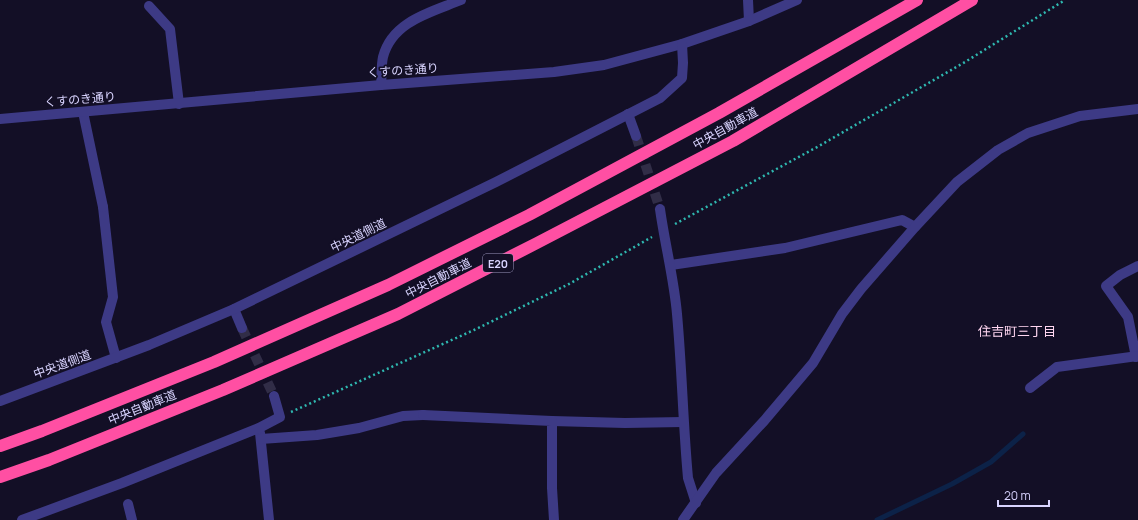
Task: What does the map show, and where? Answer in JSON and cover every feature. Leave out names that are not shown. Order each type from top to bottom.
[{"type":"highway","name":"中央自動車道","points":[[0,446],[42,431],[214,362],[388,285],[529,215],[690,128],[917,0]]},
{"type":"highway","name":"中央自動車道","points":[[0,477],[49,460],[223,390],[398,314],[544,240],[733,141],[972,0]]},
{"type":"street","points":[[381,85],[384,55],[394,35],[403,26],[413,20],[461,0]]},
{"type":"street","points":[[748,0],[749,21]]},
{"type":"street","name":"くすのき通り","points":[[0,119],[381,85],[554,72],[604,65],[682,44],[749,21],[797,0]]},
{"type":"street","points":[[149,6],[170,29],[179,104]]},
{"type":"street","name":"中央道側道","points":[[0,401],[148,346],[234,309],[496,182],[660,98],[682,78],[684,63],[682,44]]},
{"type":"street","points":[[684,520],[716,472],[764,421],[813,363],[842,314],[861,289],[915,227],[957,182],[998,150],[1028,133],[1080,116],[1138,109]]},
{"type":"street","points":[[83,112],[104,207],[113,297],[106,322],[116,358]]},
{"type":"street","points":[[628,114],[636,136]]},
{"type":"street","points":[[660,209],[671,265],[677,313],[683,422],[688,478],[696,503]]},
{"type":"street","points":[[671,265],[785,248],[902,220],[915,227]]},
{"type":"street","points":[[1030,388],[1057,367],[1137,357],[1128,317],[1106,286],[1120,275],[1138,266]]},
{"type":"street","points":[[234,309],[242,328]]},
{"type":"street","points":[[22,520],[122,483],[259,428],[280,417],[274,396]]},
{"type":"street","points":[[261,439],[318,436],[359,428],[403,416],[423,415],[625,423],[683,422]]},
{"type":"street","points":[[552,421],[552,488],[554,520]]},
{"type":"street","points":[[259,428],[269,520]]},
{"type":"street","points":[[128,504],[132,520]]},
{"type":"path","points":[[280,417],[474,330],[569,284],[663,230],[819,146],[938,78],[1065,0]]},
{"type":"waterway","points":[[877,520],[952,484],[991,462],[1023,434]]},
{"type":"tunnel","points":[[636,136],[660,209]]},
{"type":"tunnel","points":[[242,328],[274,396]]},
{"type":"district","name":"住吉町三丁目","points":[[1017,331]]}]
